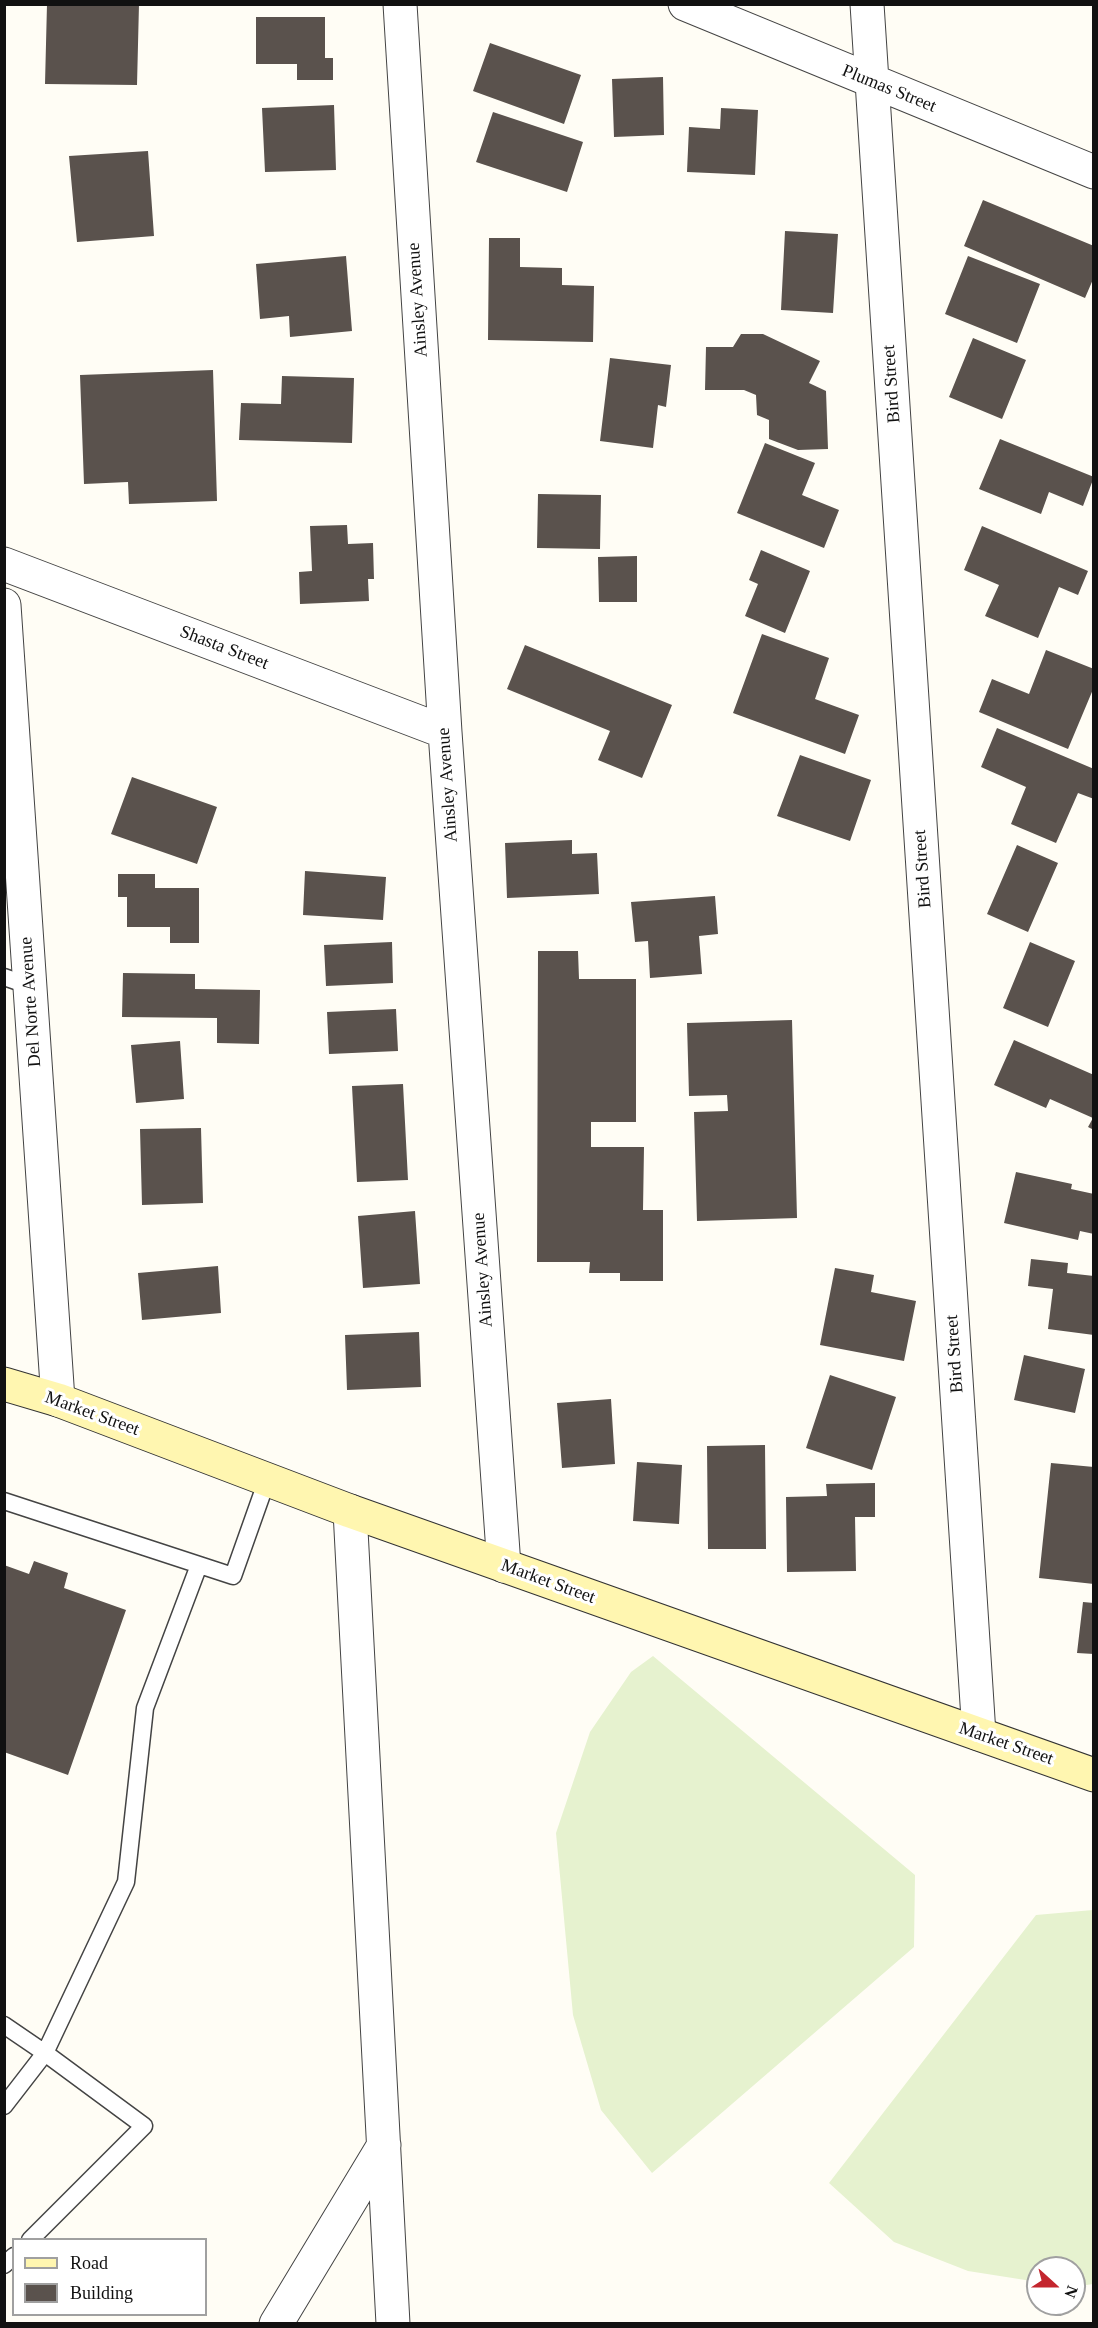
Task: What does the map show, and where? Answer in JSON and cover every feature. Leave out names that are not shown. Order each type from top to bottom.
[{"type":"main road","name":"Market Street","points":[[4,1384],[58,1400],[350,1511],[1094,1775]]},
{"type":"street","name":"Ainsley Avenue","points":[[400,4],[444,732],[504,1566]]},
{"type":"street","name":"Bird Street","points":[[867,4],[979,1734]]},
{"type":"street","name":"Plumas Street","points":[[691,6],[1094,172]]},
{"type":"street","name":"Shasta Street","points":[[4,564],[444,732]]},
{"type":"street","name":"Del Norte Avenue","points":[[4,605],[17,982],[58,1400]]},
{"type":"street","points":[[350,1511],[393,2324]]},
{"type":"street","points":[[276,2324],[384,2145]]},
{"type":"lane","points":[[4,1501],[233,1576],[267,1480]]},
{"type":"lane","points":[[4,2106],[45,2053],[126,1882],[145,1708],[199,1565]]},
{"type":"lane","points":[[4,2025],[144,2126],[32,2238]]},
{"type":"green space","points":[[653,1656],[915,1875],[914,1947],[652,2173],[601,2110],[573,2015],[556,1833],[590,1732],[631,1672]]},
{"type":"green space","points":[[1093,1910],[1093,2284],[1086,2285],[1086,2256],[1026,2256],[1026,2280],[968,2271],[894,2242],[829,2183],[1036,1915]]},
{"type":"building","points":[[47,4],[139,4],[137,85],[45,84]]},
{"type":"building","points":[[256,17],[325,17],[325,58],[333,58],[333,80],[297,80],[297,64],[256,64]]},
{"type":"building","points":[[490,43],[581,75],[564,124],[473,91]]},
{"type":"building","points":[[663,77],[664,135],[614,137],[612,79]]},
{"type":"building","points":[[334,105],[336,170],[265,172],[262,108]]},
{"type":"building","points":[[721,108],[758,110],[755,175],[687,172],[689,127],[720,129]]},
{"type":"building","points":[[493,112],[583,142],[567,192],[476,162]]},
{"type":"building","points":[[148,151],[154,236],[77,242],[69,156]]},
{"type":"building","points":[[983,200],[1094,246],[1094,277],[1085,298],[964,246]]},
{"type":"building","points":[[785,231],[838,234],[833,313],[781,310]]},
{"type":"building","points":[[489,238],[520,238],[520,267],[562,268],[562,285],[594,286],[593,342],[488,340]]},
{"type":"building","points":[[346,256],[352,331],[290,337],[289,316],[260,319],[256,264]]},
{"type":"building","points":[[968,256],[1040,284],[1017,343],[945,314]]},
{"type":"building","points":[[741,334],[763,334],[820,361],[809,383],[826,391],[828,449],[798,450],[769,439],[769,420],[757,415],[756,395],[744,390],[705,390],[706,347],[733,347]]},
{"type":"building","points":[[973,338],[1026,360],[1002,419],[949,397]]},
{"type":"building","points":[[610,358],[671,365],[666,407],[658,405],[653,448],[600,441]]},
{"type":"building","points":[[213,370],[217,501],[129,504],[128,482],[84,484],[80,375]]},
{"type":"building","points":[[282,376],[354,378],[352,443],[239,440],[241,403],[281,404]]},
{"type":"building","points":[[1000,439],[1094,477],[1083,506],[1049,492],[1041,514],[979,489]]},
{"type":"building","points":[[765,443],[815,463],[802,495],[839,510],[824,548],[737,513]]},
{"type":"building","points":[[538,494],[601,495],[600,549],[537,548]]},
{"type":"building","points":[[347,525],[348,544],[373,543],[374,579],[368,579],[369,601],[300,604],[299,572],[312,571],[310,526]]},
{"type":"building","points":[[982,526],[1088,571],[1078,595],[1059,587],[1038,638],[985,616],[999,585],[964,570]]},
{"type":"building","points":[[761,550],[810,571],[785,633],[745,616],[758,584],[749,580]]},
{"type":"building","points":[[637,556],[637,602],[599,602],[598,557]]},
{"type":"building","points":[[762,634],[829,658],[815,699],[859,715],[845,754],[733,713]]},
{"type":"building","points":[[525,645],[672,705],[642,778],[598,760],[610,731],[507,689]]},
{"type":"building","points":[[1046,650],[1094,669],[1094,687],[1068,749],[979,712],[992,679],[1029,694]]},
{"type":"building","points":[[997,728],[1094,769],[1094,799],[1078,793],[1056,843],[1011,824],[1026,787],[981,767]]},
{"type":"building","points":[[800,755],[871,780],[850,841],[777,816]]},
{"type":"building","points":[[132,777],[217,807],[197,864],[111,834]]},
{"type":"building","points":[[572,840],[572,854],[597,853],[599,894],[507,898],[505,843]]},
{"type":"building","points":[[1017,845],[1058,863],[1028,932],[987,914]]},
{"type":"building","points":[[305,871],[386,877],[383,920],[303,915]]},
{"type":"building","points":[[118,874],[155,874],[155,888],[199,888],[199,943],[170,943],[170,927],[127,927],[127,897],[118,897]]},
{"type":"building","points":[[715,896],[718,934],[699,936],[702,974],[650,978],[648,941],[635,942],[631,902]]},
{"type":"building","points":[[392,942],[393,983],[326,986],[324,945]]},
{"type":"building","points":[[1030,942],[1075,961],[1048,1027],[1003,1008]]},
{"type":"building","points":[[538,951],[578,951],[579,979],[636,979],[636,1122],[591,1122],[591,1147],[644,1147],[643,1210],[663,1210],[663,1281],[620,1281],[620,1273],[589,1273],[590,1262],[537,1262]]},
{"type":"building","points":[[123,973],[195,974],[195,989],[260,990],[259,1044],[217,1043],[217,1018],[122,1017]]},
{"type":"building","points":[[396,1009],[398,1051],[329,1054],[327,1012]]},
{"type":"building","points":[[792,1020],[797,1218],[697,1221],[694,1112],[728,1111],[727,1095],[689,1096],[687,1023]]},
{"type":"building","points":[[1014,1040],[1094,1075],[1094,1130],[1088,1127],[1093,1118],[1050,1099],[1046,1108],[994,1085]]},
{"type":"building","points":[[180,1041],[184,1099],[136,1103],[131,1045]]},
{"type":"building","points":[[403,1084],[408,1180],[357,1182],[352,1086]]},
{"type":"building","points":[[201,1128],[203,1203],[142,1205],[140,1129]]},
{"type":"building","points":[[1016,1172],[1072,1184],[1071,1189],[1094,1194],[1094,1234],[1080,1231],[1078,1240],[1004,1223]]},
{"type":"building","points":[[415,1211],[420,1284],[363,1288],[358,1216]]},
{"type":"building","points":[[1031,1259],[1068,1263],[1067,1273],[1094,1276],[1094,1335],[1048,1329],[1053,1289],[1028,1286]]},
{"type":"building","points":[[218,1266],[221,1313],[142,1320],[138,1273]]},
{"type":"building","points":[[835,1268],[874,1275],[871,1292],[916,1301],[904,1361],[820,1345]]},
{"type":"building","points":[[419,1332],[421,1387],[347,1390],[345,1335]]},
{"type":"building","points":[[1024,1355],[1085,1369],[1075,1413],[1014,1400]]},
{"type":"building","points":[[830,1375],[896,1397],[872,1470],[806,1448]]},
{"type":"building","points":[[611,1399],[615,1464],[562,1468],[557,1403]]},
{"type":"building","points":[[765,1445],[766,1549],[708,1549],[707,1446]]},
{"type":"building","points":[[637,1462],[682,1465],[679,1524],[633,1521]]},
{"type":"building","points":[[1051,1463],[1094,1467],[1094,1584],[1039,1578]]},
{"type":"building","points":[[875,1483],[875,1517],[855,1517],[856,1571],[787,1572],[786,1497],[827,1496],[826,1484]]},
{"type":"building","points":[[34,1561],[68,1573],[64,1588],[126,1610],[68,1775],[4,1752],[4,1565],[29,1574]]},
{"type":"building","points":[[1083,1602],[1094,1603],[1094,1654],[1077,1653]]}]
